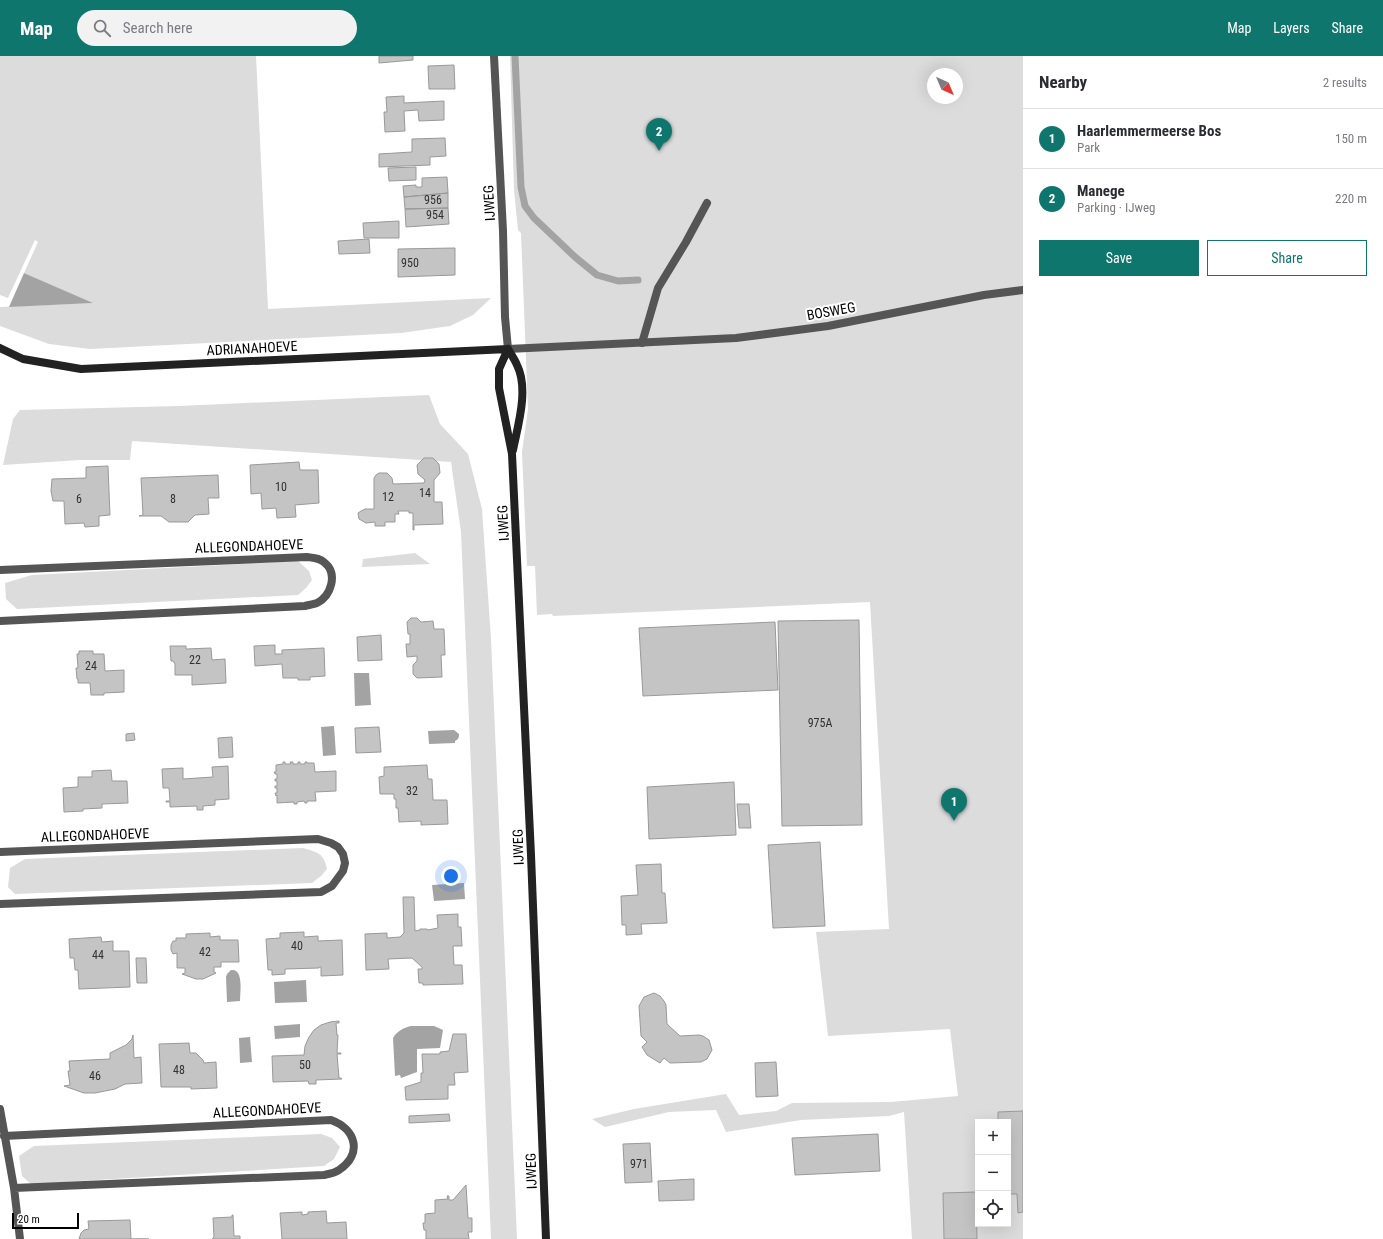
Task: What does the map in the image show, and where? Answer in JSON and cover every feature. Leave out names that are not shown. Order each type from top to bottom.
[{"type":"street","name":"IJWEG","points":[[494,56],[503,231],[505,317],[508,349],[518,366],[523,388],[512,454]]},
{"type":"street","points":[[642,343],[658,288],[686,242],[706,203]]},
{"type":"street","name":"BOSWEG","points":[[508,349],[736,338],[828,326],[984,295],[1023,290]]},
{"type":"street","name":"ADRIANAHOEVE","points":[[0,348],[23,359],[81,369],[508,349]]},
{"type":"street","name":"IJWEG","points":[[508,349],[499,369],[498,388],[512,454],[531,847],[546,1239]]},
{"type":"street","name":"ALLEGONDAHOEVE","points":[[0,570],[307,557],[318,558],[326,563],[331,572],[332,583],[327,595],[318,602],[305,606],[0,622]]},
{"type":"street","name":"ALLEGONDAHOEVE","points":[[0,852],[318,839],[338,847],[343,854],[345,863],[343,870],[332,886],[322,892],[0,904]]},
{"type":"street","points":[[0,1109],[14,1188],[20,1239]]},
{"type":"street","name":"ALLEGONDAHOEVE","points":[[4,1136],[331,1120],[339,1123],[345,1128],[352,1137],[354,1147],[353,1155],[348,1163],[338,1171],[324,1175],[14,1188]]},
{"type":"shaded area","points":[[0,56],[256,56],[268,309],[491,298],[473,315],[450,326],[401,333],[90,349],[49,344],[0,326],[0,307],[92,303],[24,273],[38,242],[35,240],[8,298],[0,295]]},
{"type":"shaded area","points":[[510,56],[1023,56],[1023,1239],[912,1239],[904,1112],[889,1116],[801,1120],[726,1132],[716,1110],[669,1112],[605,1127],[592,1119],[634,1109],[726,1094],[739,1115],[776,1111],[792,1103],[891,1102],[958,1096],[950,1029],[828,1036],[816,932],[889,929],[870,602],[553,616],[552,614],[537,615],[535,566],[527,566],[522,452],[528,409],[521,233],[518,230],[514,190]]},
{"type":"shaded area","points":[[24,273],[93,303],[9,307]]},
{"type":"shaded area","points":[[429,395],[440,424],[468,454],[482,509],[491,639],[517,1239],[491,1239],[461,532],[451,462],[132,441],[130,460],[80,460],[3,465],[13,419],[20,410],[179,406]]},
{"type":"shaded area","points":[[415,553],[430,564],[362,567],[363,559]]},
{"type":"shaded area","points":[[298,561],[309,571],[312,580],[298,595],[17,609],[6,599],[5,583],[32,575]]},
{"type":"shaded area","points":[[354,673],[369,673],[371,705],[355,706]]},
{"type":"shaded area","points":[[334,726],[336,755],[323,756],[321,727]]},
{"type":"shaded area","points":[[454,730],[459,734],[455,743],[429,744],[428,731]]},
{"type":"shaded area","points":[[303,848],[322,856],[326,864],[327,869],[312,883],[15,894],[8,887],[10,868],[25,859]]},
{"type":"shaded area","points":[[464,883],[465,899],[434,901],[432,885]]},
{"type":"shaded area","points":[[231,970],[235,970],[240,977],[240,1001],[227,1002],[226,977]]},
{"type":"shaded area","points":[[306,980],[307,1002],[275,1003],[274,982]]},
{"type":"shaded area","points":[[300,1024],[300,1037],[275,1039],[274,1026]]},
{"type":"shaded area","points":[[411,1026],[434,1026],[443,1030],[440,1048],[417,1049],[417,1072],[401,1078],[400,1075],[395,1076],[393,1038],[400,1030]]},
{"type":"shaded area","points":[[250,1037],[252,1062],[240,1063],[239,1038]]},
{"type":"shaded area","points":[[321,1134],[332,1138],[340,1147],[334,1159],[324,1166],[31,1184],[22,1176],[19,1156],[34,1146]]},
{"type":"building","points":[[379,56],[413,56],[413,60],[379,63]]},
{"type":"building","points":[[454,65],[455,89],[429,89],[428,66]]},
{"type":"building","points":[[404,96],[404,103],[444,101],[444,120],[419,121],[418,110],[404,111],[405,131],[385,132],[384,112],[387,112],[386,97]]},
{"type":"building","points":[[445,138],[446,156],[430,157],[430,165],[379,167],[379,154],[412,152],[412,139]]},
{"type":"building","points":[[416,167],[416,180],[389,181],[388,168]]},
{"type":"building","points":[[447,177],[448,193],[404,197],[403,186],[416,185],[416,187],[422,187],[422,178]]},
{"type":"building","points":[[448,193],[448,208],[405,209],[404,197]]},
{"type":"building","points":[[448,208],[449,224],[406,227],[405,209]]},
{"type":"building","points":[[399,221],[399,238],[364,238],[363,223]]},
{"type":"building","points":[[369,239],[370,253],[339,254],[338,241]]},
{"type":"building","points":[[455,248],[455,275],[398,277],[398,249]]},
{"type":"building","points":[[424,458],[433,458],[439,464],[440,473],[434,480],[434,502],[442,502],[443,524],[414,525],[413,530],[413,513],[409,513],[409,511],[398,511],[399,514],[395,514],[395,522],[385,522],[385,526],[375,526],[375,522],[366,523],[359,519],[358,513],[361,511],[365,509],[374,509],[374,478],[376,475],[379,473],[387,473],[392,478],[393,484],[424,483],[425,480],[418,474],[417,465]]},
{"type":"building","points":[[299,462],[300,470],[318,470],[319,503],[295,505],[296,517],[277,518],[276,508],[262,509],[261,493],[251,494],[250,465]]},
{"type":"building","points":[[108,466],[110,515],[99,516],[99,526],[85,527],[84,523],[65,524],[64,501],[53,501],[51,491],[52,479],[86,478],[86,467]]},
{"type":"building","points":[[218,475],[219,498],[208,498],[209,514],[195,515],[188,522],[169,522],[161,516],[139,516],[143,515],[141,478]]},
{"type":"building","points":[[411,618],[417,618],[421,622],[433,621],[434,629],[444,629],[445,655],[441,655],[442,677],[417,678],[413,674],[413,665],[417,661],[417,656],[407,657],[406,644],[410,644],[410,634],[408,634],[407,622]]},
{"type":"building","points":[[859,620],[862,825],[782,826],[778,621]]},
{"type":"building","points":[[775,622],[778,690],[643,696],[639,628]]},
{"type":"building","points":[[381,635],[382,660],[358,661],[357,637]]},
{"type":"building","points":[[275,645],[275,654],[282,654],[282,650],[324,648],[325,676],[310,677],[310,680],[283,678],[282,664],[255,666],[254,646]]},
{"type":"building","points":[[170,646],[186,646],[186,649],[211,648],[212,660],[225,659],[226,683],[192,685],[192,675],[175,675],[175,664],[171,661]]},
{"type":"building","points":[[79,651],[93,651],[93,654],[104,654],[105,671],[124,670],[124,692],[91,695],[90,683],[78,683],[76,668],[78,668],[77,654],[79,654]]},
{"type":"building","points":[[379,727],[381,752],[356,753],[355,728]]},
{"type":"building","points":[[134,733],[135,740],[126,741],[126,734]]},
{"type":"building","points":[[232,737],[233,757],[219,758],[218,738]]},
{"type":"building","points":[[283,762],[285,762],[285,764],[291,764],[290,762],[293,762],[293,764],[298,764],[298,762],[300,762],[300,764],[305,764],[305,762],[314,763],[315,772],[336,771],[336,791],[315,792],[316,801],[307,801],[307,803],[304,801],[297,802],[297,804],[294,804],[294,802],[277,803],[277,795],[276,796],[275,793],[277,793],[277,788],[275,788],[275,786],[277,786],[277,781],[275,781],[275,779],[277,779],[277,774],[274,772],[276,772],[276,765],[283,764]]},
{"type":"building","points":[[427,765],[428,779],[432,779],[433,800],[447,800],[448,824],[421,825],[421,821],[399,822],[398,808],[396,808],[396,799],[394,799],[394,794],[380,794],[379,777],[384,776],[384,767]]},
{"type":"building","points":[[228,766],[229,799],[215,800],[215,805],[203,806],[203,810],[197,810],[197,806],[170,807],[170,802],[166,802],[170,801],[169,788],[163,788],[162,769],[183,768],[183,779],[213,777],[212,767]]},
{"type":"building","points":[[111,770],[112,781],[127,781],[128,803],[102,804],[102,808],[64,812],[63,788],[78,787],[78,777],[92,777],[92,771]]},
{"type":"building","points":[[734,782],[736,835],[649,839],[647,787]]},
{"type":"building","points":[[737,804],[749,804],[751,828],[739,828]]},
{"type":"building","points":[[820,842],[825,926],[773,928],[768,845]]},
{"type":"building","points":[[661,864],[662,893],[665,893],[667,923],[641,924],[642,934],[626,935],[626,925],[622,925],[621,896],[638,895],[636,865]]},
{"type":"building","points":[[403,897],[414,897],[415,931],[420,929],[428,930],[438,928],[437,915],[458,914],[458,927],[461,927],[462,946],[453,946],[454,965],[462,965],[463,984],[423,985],[423,983],[419,983],[418,969],[422,969],[422,967],[412,958],[388,959],[389,969],[366,970],[365,934],[387,933],[387,938],[400,937],[404,933]]},
{"type":"building","points":[[304,932],[304,937],[318,936],[318,941],[342,940],[343,975],[321,976],[321,967],[319,967],[285,969],[285,974],[272,975],[272,970],[268,970],[266,939],[280,938],[280,933]]},
{"type":"building","points":[[210,933],[210,937],[220,936],[220,940],[238,940],[239,962],[221,962],[221,967],[214,967],[214,972],[216,973],[203,979],[196,979],[182,974],[185,973],[185,968],[177,968],[177,953],[173,954],[171,950],[173,941],[176,941],[176,938],[186,938],[186,934]]},
{"type":"building","points":[[101,937],[102,942],[113,941],[113,951],[129,951],[130,987],[79,989],[78,970],[75,970],[74,958],[70,958],[69,939]]},
{"type":"building","points":[[136,958],[146,958],[147,983],[137,983]]},
{"type":"building","points":[[654,993],[660,996],[666,1005],[667,1024],[680,1036],[699,1035],[709,1040],[712,1050],[707,1059],[701,1062],[670,1063],[664,1058],[660,1063],[647,1055],[642,1047],[647,1042],[641,1036],[639,1006],[644,997]]},
{"type":"building","points":[[339,1021],[339,1023],[336,1023],[338,1035],[337,1053],[341,1054],[337,1054],[339,1078],[342,1079],[316,1080],[316,1084],[309,1084],[308,1081],[273,1082],[272,1056],[304,1055],[305,1046],[314,1030],[321,1025]]},
{"type":"building","points":[[453,1034],[466,1034],[468,1072],[454,1073],[455,1085],[448,1085],[448,1099],[406,1100],[405,1087],[421,1082],[421,1073],[423,1073],[422,1054],[440,1054],[440,1052],[449,1051]]},
{"type":"building","points":[[133,1035],[134,1058],[141,1057],[142,1083],[125,1084],[115,1089],[95,1093],[84,1093],[64,1086],[70,1085],[68,1071],[70,1071],[69,1061],[110,1059],[110,1053],[126,1045],[132,1039]]},
{"type":"building","points":[[189,1043],[190,1053],[196,1053],[204,1063],[216,1062],[217,1088],[191,1089],[191,1087],[161,1087],[159,1044]]},
{"type":"building","points":[[776,1062],[778,1096],[756,1097],[755,1063]]},
{"type":"building","points":[[1023,1111],[1023,1212],[1018,1213],[1017,1194],[1011,1194],[1011,1119],[998,1119],[998,1112]]},
{"type":"building","points":[[449,1114],[450,1121],[409,1123],[409,1116]]},
{"type":"building","points":[[878,1134],[880,1171],[795,1175],[792,1138]]},
{"type":"building","points":[[650,1143],[652,1182],[625,1183],[623,1144]]},
{"type":"building","points":[[694,1179],[694,1200],[659,1201],[658,1181]]},
{"type":"building","points":[[466,1185],[468,1218],[472,1218],[472,1232],[468,1232],[469,1239],[426,1239],[426,1230],[424,1230],[423,1223],[425,1223],[425,1214],[435,1213],[435,1200],[448,1199],[447,1196],[449,1196],[449,1200],[453,1200]]},
{"type":"building","points":[[975,1192],[975,1227],[977,1227],[977,1239],[944,1239],[943,1193]]},
{"type":"building","points":[[326,1211],[327,1223],[346,1222],[347,1239],[282,1239],[280,1213],[302,1212],[302,1215],[308,1214],[308,1212]]},
{"type":"building","points":[[232,1215],[234,1236],[240,1236],[240,1239],[212,1239],[214,1237],[213,1218],[232,1217]]},
{"type":"building","points":[[130,1220],[131,1239],[79,1239],[84,1230],[89,1229],[88,1221]]},
{"type":"waterway","points":[[515,56],[521,187],[525,206],[534,218],[575,257],[597,275],[618,281],[638,280]]},
{"type":"place","name":"Manege","points":[[659,151]]},
{"type":"place","name":"Haarlemmermeerse Bos","points":[[954,821]]}]
